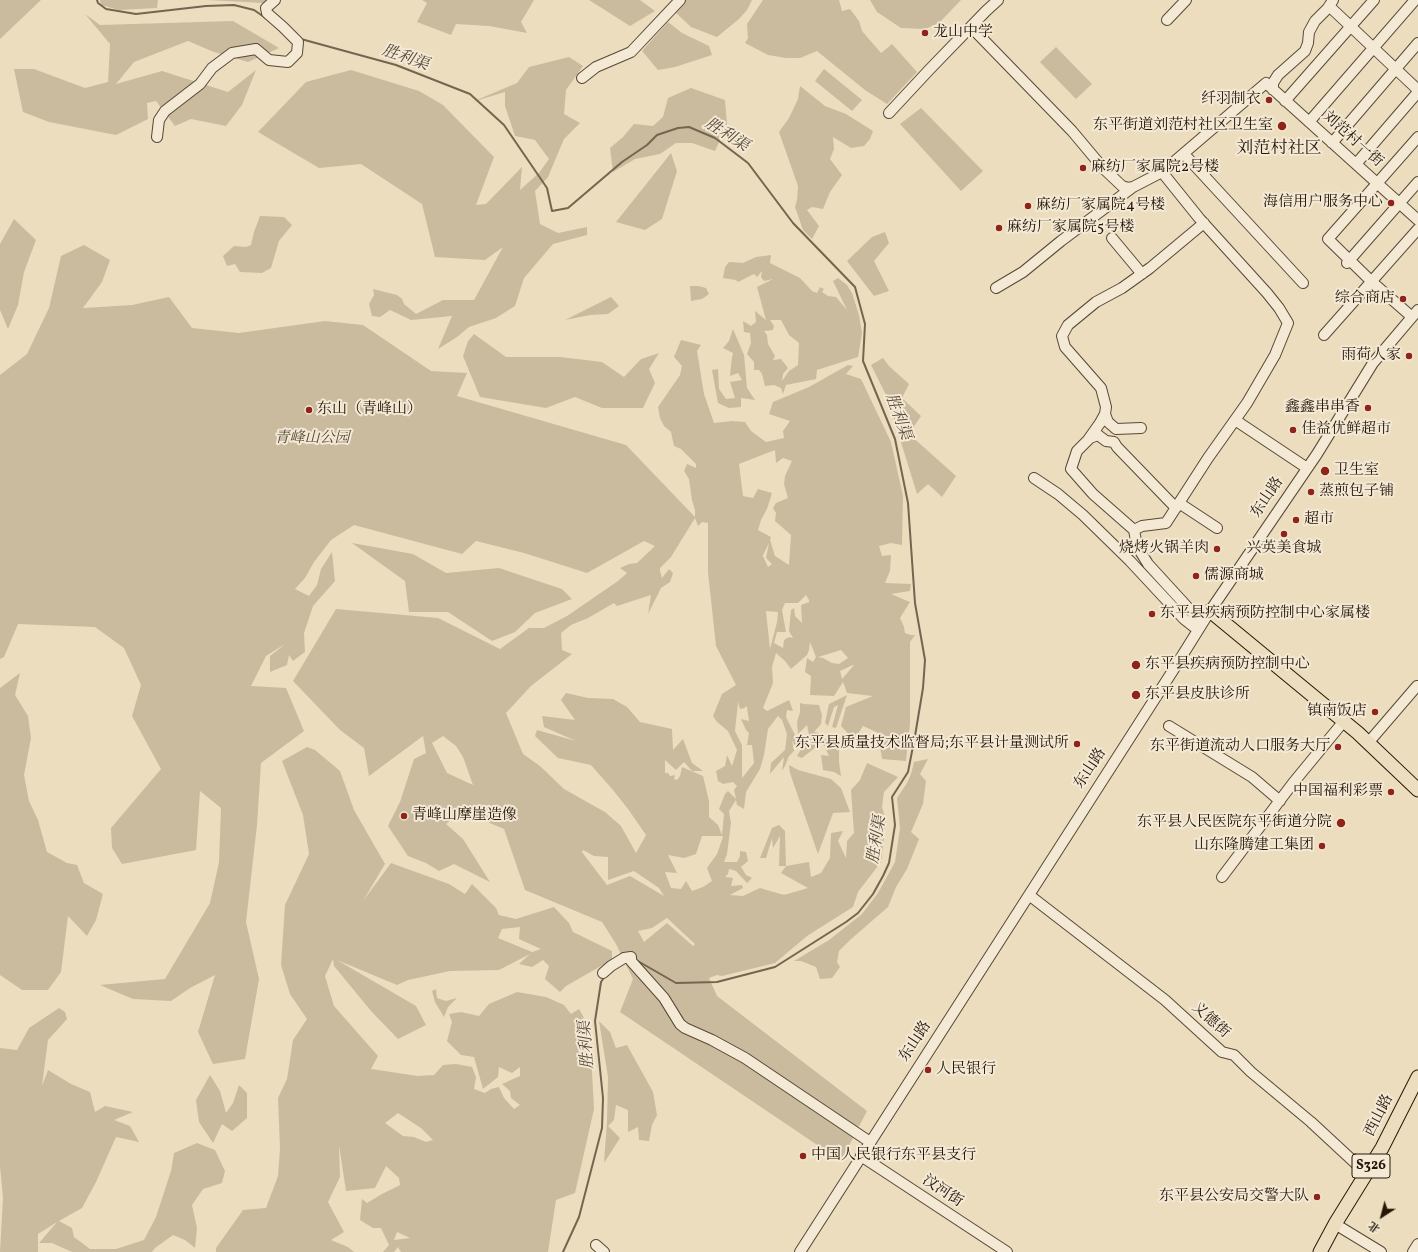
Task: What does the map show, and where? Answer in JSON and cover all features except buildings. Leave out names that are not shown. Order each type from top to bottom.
[{"type":"main road","points":[[1210,611],[1344,721],[1418,790]]},
{"type":"main road","name":"西山路","points":[[1320,1252],[1382,1148],[1418,1077]]},
{"type":"street","points":[[157,137],[159,120],[165,111],[200,84],[212,68],[232,53],[256,49],[269,60],[288,62],[297,53],[298,42],[267,13],[266,8],[275,0]]},
{"type":"street","points":[[582,78],[596,67],[630,52],[680,0]]},
{"type":"street","points":[[889,113],[998,0]]},
{"type":"street","points":[[1167,20],[1186,0]]},
{"type":"street","points":[[1286,101],[1374,0]]},
{"type":"street","points":[[1309,122],[1415,0]]},
{"type":"street","points":[[996,288],[1023,272],[1061,241],[1133,187],[1162,172],[1270,87],[1278,75],[1305,51],[1310,32],[1315,21],[1331,3],[1351,26],[1418,91],[1356,164]]},
{"type":"street","points":[[971,27],[1072,131],[1102,168],[1124,187],[1133,187]]},
{"type":"street","points":[[1332,142],[1418,43]]},
{"type":"street","name":"刘范村一街","points":[[1270,87],[1418,220]]},
{"type":"street","points":[[1415,314],[1371,281],[1349,262],[1328,239],[1418,137]]},
{"type":"street","points":[[1184,154],[1303,282]]},
{"type":"street","points":[[1134,530],[1142,526],[1166,523],[1246,403],[1275,355],[1288,323],[1279,308],[1267,293],[1162,172]]},
{"type":"street","points":[[1349,262],[1418,182]]},
{"type":"street","points":[[1200,627],[1148,564],[1137,546],[1134,530],[1093,494],[1071,469],[1077,451],[1090,438],[1105,414],[1106,407],[1101,388],[1065,347],[1062,336],[1068,325],[1096,302],[1122,288],[1142,274],[1204,222]]},
{"type":"street","points":[[1324,335],[1418,229]]},
{"type":"street","points":[[1112,238],[1142,274]]},
{"type":"street","name":"东山路","points":[[800,1252],[1210,611],[1307,468],[1373,364],[1415,314]]},
{"type":"street","points":[[1105,414],[1108,422],[1116,429],[1141,428]]},
{"type":"street","points":[[1235,420],[1307,468]]},
{"type":"street","points":[[1090,438],[1098,435],[1106,441],[1114,442],[1117,447],[1177,506],[1217,528]]},
{"type":"street","points":[[1034,478],[1058,494],[1083,514],[1130,561],[1184,619],[1200,627]]},
{"type":"street","points":[[1368,743],[1417,686]]},
{"type":"street","points":[[1222,877],[1344,721]]},
{"type":"street","points":[[1169,726],[1252,777],[1280,801]]},
{"type":"street","name":"义德街","points":[[1029,895],[1165,1000],[1222,1052],[1234,1055],[1251,1072],[1311,1122],[1366,1174]]},
{"type":"street","points":[[603,973],[624,958],[631,957],[632,962],[664,998],[680,1024],[685,1028],[712,1040],[745,1058],[870,1142]]},
{"type":"street","name":"汶河街","points":[[861,1156],[1007,1252]]},
{"type":"street","points":[[1336,1224],[1381,1252]]},
{"type":"street","points":[[1413,1252],[1418,1244]]},
{"type":"street","points":[[596,1245],[604,1252]]},
{"type":"green space","points":[[0,0],[41,0],[0,39]]},
{"type":"green space","points":[[100,0],[158,0],[157,8],[119,10],[101,5]]},
{"type":"green space","points":[[207,0],[267,0],[264,3]]},
{"type":"green space","points":[[422,0],[534,0],[521,22],[527,33],[489,26],[456,24],[451,35],[417,22],[427,3]]},
{"type":"green space","points":[[589,0],[640,0],[655,11],[630,26]]},
{"type":"green space","points":[[686,0],[752,0],[747,10],[739,19],[717,37],[691,27],[675,12]]},
{"type":"green space","points":[[763,0],[839,0],[842,11],[850,9],[859,21],[862,31],[881,53],[892,44],[917,72],[887,104],[865,90],[817,51],[800,58],[786,58],[768,55],[745,43],[748,38],[747,24]]},
{"type":"green space","points":[[870,0],[961,0],[939,23],[925,29],[901,28],[877,12]]},
{"type":"green space","points":[[85,14],[100,25],[233,21],[279,48],[248,62],[214,52],[188,41],[134,62],[116,84],[162,71],[228,92],[256,70],[242,105],[226,126],[191,119],[175,126],[156,101],[147,103],[148,119],[116,135],[49,122],[23,112],[14,69],[34,69],[85,88],[108,82],[110,44]]},
{"type":"green space","points":[[668,22],[682,33],[709,46],[712,55],[675,67],[658,70],[642,51]]},
{"type":"green space","points":[[1056,47],[1092,84],[1076,99],[1040,62]]},
{"type":"green space","points":[[569,57],[583,66],[566,90],[564,114],[580,123],[564,139],[548,177],[535,191],[540,224],[558,233],[587,227],[587,235],[553,244],[524,278],[515,306],[496,318],[469,327],[457,337],[438,349],[452,316],[411,320],[390,310],[380,317],[372,316],[369,304],[374,295],[373,289],[397,295],[402,299],[404,304],[416,314],[443,300],[474,300],[503,247],[485,260],[435,257],[422,204],[361,164],[319,168],[258,132],[306,82],[351,70],[419,91],[443,105],[494,157],[476,205],[486,204],[522,167],[520,190],[539,173],[549,159],[535,140],[515,136],[505,106],[505,92],[472,102],[517,83],[529,67]]},
{"type":"green space","points":[[824,69],[862,100],[852,111],[815,81]]},
{"type":"green space","points":[[800,86],[825,106],[846,114],[873,131],[870,139],[864,146],[851,148],[833,137],[834,149],[830,159],[842,175],[830,192],[823,209],[812,207],[807,210],[819,226],[812,239],[803,230],[795,207],[798,186],[779,132],[789,118],[798,99]]},
{"type":"green space","points":[[691,88],[725,100],[727,124],[715,151],[692,143],[676,143],[660,154],[635,159],[613,172],[610,148],[623,137],[634,124],[653,126],[663,117],[668,98]]},
{"type":"green space","points":[[921,108],[983,171],[961,191],[900,124]]},
{"type":"green space","points":[[671,153],[677,171],[662,219],[645,230],[616,222]]},
{"type":"green space","points":[[260,216],[284,217],[292,225],[279,241],[271,268],[262,273],[240,272],[235,264],[227,266],[223,256],[234,246],[246,247],[251,245]]},
{"type":"green space","points":[[14,219],[36,240],[24,272],[18,305],[8,329],[0,310],[0,244]]},
{"type":"green space","points":[[885,232],[889,243],[874,261],[889,291],[874,296],[847,261],[872,237]]},
{"type":"green space","name":"青峰山公园","points":[[84,245],[110,260],[102,282],[83,308],[132,305],[169,297],[192,328],[239,333],[325,321],[363,325],[431,371],[467,373],[457,396],[626,445],[695,517],[689,479],[684,471],[687,464],[696,468],[696,464],[681,449],[674,446],[671,432],[664,426],[660,418],[658,407],[680,375],[682,366],[674,357],[681,340],[701,345],[697,351],[704,394],[714,423],[732,421],[745,422],[751,431],[766,442],[784,438],[783,431],[790,421],[769,414],[773,402],[809,387],[848,365],[853,366],[846,374],[861,379],[891,442],[903,496],[902,545],[891,543],[879,546],[882,556],[891,555],[890,571],[885,583],[911,584],[910,591],[891,594],[910,602],[900,618],[905,633],[915,635],[910,642],[910,724],[906,761],[882,759],[878,733],[863,726],[854,740],[841,726],[846,707],[873,696],[847,693],[843,682],[834,696],[810,695],[811,676],[805,672],[807,658],[813,662],[816,657],[810,642],[807,655],[791,669],[776,653],[772,667],[773,683],[763,708],[767,711],[789,700],[793,711],[787,710],[786,717],[798,741],[795,746],[792,740],[794,751],[789,756],[782,771],[784,757],[770,774],[771,763],[785,750],[787,734],[782,720],[778,716],[768,729],[760,769],[746,792],[744,809],[737,805],[736,800],[729,811],[731,823],[727,854],[724,862],[737,862],[740,856],[740,851],[746,852],[748,861],[741,867],[746,875],[752,878],[747,883],[736,871],[729,869],[728,874],[725,877],[733,878],[731,886],[742,885],[743,888],[730,895],[743,896],[760,888],[784,895],[808,888],[781,873],[786,866],[809,862],[811,877],[821,873],[830,858],[831,833],[843,831],[838,841],[846,858],[847,841],[854,833],[851,790],[860,780],[867,763],[898,777],[884,792],[882,807],[886,821],[881,862],[858,892],[853,907],[807,936],[775,963],[709,978],[717,996],[867,1111],[841,1161],[620,1012],[633,979],[616,944],[602,922],[525,890],[504,829],[461,811],[446,824],[463,839],[490,882],[454,864],[439,871],[426,863],[408,856],[388,826],[400,802],[414,759],[426,753],[423,736],[369,776],[364,748],[340,730],[293,681],[336,609],[438,618],[500,649],[529,628],[544,628],[567,616],[618,581],[627,573],[620,568],[629,564],[637,563],[655,546],[644,541],[587,573],[524,553],[476,541],[462,554],[354,525],[331,540],[314,562],[305,578],[295,589],[309,596],[317,585],[321,569],[332,552],[335,581],[313,606],[304,633],[305,652],[293,661],[289,655],[287,665],[270,672],[270,656],[285,644],[266,656],[251,686],[286,688],[304,731],[261,763],[257,825],[246,922],[259,979],[245,1059],[213,1064],[198,1032],[215,975],[190,988],[171,1001],[133,999],[100,985],[165,979],[210,903],[219,862],[221,808],[200,791],[196,850],[122,864],[112,848],[111,828],[161,769],[132,716],[141,685],[124,648],[95,627],[18,624],[4,657],[0,659],[0,375],[27,354],[49,308],[61,256]],"holes":[[[775,450],[776,463],[783,458],[792,461],[785,476],[784,484],[788,498],[776,503],[773,508],[776,513],[775,521],[791,535],[789,565],[775,556],[770,540],[771,537],[758,530],[772,493],[758,489],[753,498],[743,496],[739,464]],[[695,518],[698,526],[702,522],[708,523],[708,572],[716,646],[736,685],[722,694],[713,716],[717,722],[728,731],[737,750],[732,766],[727,755],[725,766],[716,771],[718,781],[723,784],[733,782],[737,786],[734,790],[736,799],[728,791],[725,794],[719,809],[724,814],[722,835],[718,825],[709,817],[709,801],[703,776],[682,767],[680,776],[677,780],[674,779],[675,775],[670,776],[668,773],[665,773],[665,760],[676,770],[684,762],[692,771],[703,771],[692,763],[683,739],[673,750],[672,729],[640,722],[627,707],[613,699],[588,698],[566,693],[561,700],[575,720],[542,716],[544,727],[576,741],[537,730],[535,736],[558,758],[591,765],[613,790],[646,835],[636,853],[621,826],[605,812],[564,789],[540,766],[523,754],[506,713],[531,686],[572,654],[562,650],[561,633],[571,625],[588,618],[614,603],[617,606],[651,595],[648,614],[661,588],[670,582],[673,573],[669,569],[662,578],[660,568],[671,557]],[[769,543],[766,558],[772,564],[768,567],[763,556],[762,557]],[[806,595],[809,600],[809,602],[801,605],[802,623],[795,616],[794,608],[791,610],[789,631],[793,638],[789,637],[784,640],[783,648],[774,643],[777,632],[786,632],[782,610],[785,603],[798,603]],[[766,611],[778,612],[770,649]],[[841,650],[848,658],[839,664],[832,663],[818,657]],[[854,665],[842,679],[840,671]],[[738,702],[740,709],[745,708],[745,706],[747,707],[749,721],[741,719],[749,733],[747,745],[752,745],[754,763],[742,778],[742,745],[735,731]],[[443,736],[456,746],[463,757],[473,785],[447,773],[432,743]],[[702,836],[723,837],[717,854],[707,868],[712,881],[703,887],[692,891],[686,881],[681,889],[671,888],[665,872],[677,873],[668,855],[684,858],[696,854]],[[583,850],[594,856],[608,857],[608,880],[634,871],[659,888],[664,896],[630,876],[607,885],[582,852]],[[667,918],[695,944],[693,946],[667,923],[644,942],[638,931],[652,928]]]},
{"type":"green space","points":[[771,255],[770,263],[800,278],[812,291],[817,293],[820,287],[824,289],[822,292],[828,296],[836,297],[847,310],[833,281],[838,278],[847,285],[852,293],[859,315],[862,333],[858,357],[817,370],[816,379],[786,385],[783,394],[781,388],[774,385],[765,386],[762,374],[759,370],[754,370],[754,362],[747,354],[751,343],[750,333],[744,332],[743,321],[751,326],[756,322],[755,311],[766,320],[757,287],[773,279],[764,281],[761,277],[762,271],[757,277],[754,274],[738,282],[736,280],[723,278],[725,267],[729,262],[743,263],[756,257]],"holes":[[[770,320],[781,320],[789,335],[799,343],[798,365],[789,371],[782,381],[783,374],[788,368],[781,359],[773,360],[775,356],[768,344],[767,335],[764,331],[773,330],[774,326]]]},
{"type":"green space","points":[[690,286],[706,288],[709,294],[702,299],[691,301]]},
{"type":"green space","points":[[611,297],[619,306],[608,314],[590,315],[565,320]]},
{"type":"green space","points":[[733,329],[744,355],[747,388],[755,400],[741,398],[741,407],[729,408],[718,403],[712,370],[718,369],[719,389],[726,399],[735,398],[730,382],[742,380],[738,373],[730,376],[733,353],[723,348],[729,341]]},
{"type":"green space","points":[[474,334],[506,357],[560,357],[602,362],[624,377],[641,359],[659,353],[649,369],[655,383],[643,408],[602,408],[575,397],[546,408],[480,397],[463,356],[468,341]]},
{"type":"green space","points":[[883,358],[889,366],[909,384],[902,398],[921,416],[909,434],[956,476],[942,497],[928,484],[917,494],[887,397],[871,365]]},
{"type":"green space","points":[[352,543],[413,554],[446,573],[499,568],[562,589],[572,599],[535,613],[515,632],[492,641],[448,612],[409,612],[405,581]]},
{"type":"green space","points":[[20,673],[15,695],[28,716],[31,738],[24,775],[29,801],[38,820],[47,852],[67,863],[77,865],[84,883],[103,894],[96,920],[87,936],[68,916],[61,972],[48,990],[22,990],[0,975],[0,688]]},
{"type":"green space","points":[[847,695],[836,728],[832,727],[838,705],[834,707],[828,726],[825,723],[829,704]]},
{"type":"green space","points":[[800,703],[819,705],[822,715],[821,724],[814,732],[819,733],[816,737],[816,747],[802,758],[797,756],[809,735],[807,725],[798,734],[797,722],[800,712]]},
{"type":"green space","points":[[821,739],[843,740],[846,742],[839,751],[841,776],[834,772],[823,770],[821,755],[829,756]]},
{"type":"green space","points":[[307,747],[315,750],[340,771],[354,810],[385,864],[363,901],[391,863],[449,884],[465,894],[472,884],[496,908],[499,915],[516,919],[554,907],[569,923],[573,932],[612,951],[612,962],[601,966],[566,986],[560,992],[545,979],[549,966],[543,960],[532,967],[519,964],[530,954],[499,970],[450,971],[408,980],[397,985],[337,960],[416,1006],[426,1025],[398,1039],[371,1011],[334,966],[333,959],[325,976],[334,1006],[378,1056],[371,1069],[418,1076],[434,1075],[443,1065],[456,1064],[472,1067],[476,1077],[474,1089],[485,1093],[491,1089],[499,1087],[504,1098],[514,1109],[520,1105],[511,1098],[510,1091],[502,1084],[520,1076],[520,1067],[512,1073],[499,1067],[498,1077],[483,1089],[474,1057],[461,1055],[447,1041],[452,1022],[449,1014],[461,1012],[479,1016],[489,1004],[517,992],[546,997],[564,1005],[571,1014],[579,1009],[590,1035],[594,1109],[575,1193],[556,1200],[548,1252],[401,1252],[398,1247],[394,1252],[383,1252],[389,1245],[381,1228],[373,1228],[360,1220],[362,1199],[367,1203],[400,1185],[399,1178],[386,1166],[375,1188],[346,1191],[339,1145],[340,1177],[328,1202],[344,1232],[331,1240],[348,1247],[354,1252],[216,1252],[216,1248],[243,1210],[266,1208],[278,1176],[280,1148],[278,1098],[287,1079],[293,1040],[307,1019],[290,994],[281,965],[285,905],[309,854],[303,815],[282,761]],"holes":[[[520,927],[519,939],[541,949],[532,952],[498,938],[502,929]],[[398,1113],[421,1128],[433,1140],[426,1142],[414,1137],[403,1136],[385,1123]],[[397,1232],[410,1238],[394,1240]]]},
{"type":"green space","points":[[928,759],[920,774],[926,781],[923,804],[911,832],[919,839],[907,869],[896,887],[888,907],[839,951],[837,962],[840,967],[832,978],[820,979],[816,967],[801,961],[794,961],[829,940],[862,914],[878,893],[895,862],[900,828],[897,798],[907,783],[914,762]]},
{"type":"green space","points":[[789,765],[798,770],[831,779],[841,788],[850,812],[833,813],[818,854],[790,773]]},
{"type":"green space","points":[[779,825],[785,831],[786,866],[779,866],[780,836],[773,848],[772,838],[766,858],[760,858],[772,828]]},
{"type":"green space","points":[[436,989],[437,998],[446,1001],[457,998],[448,1007],[444,1017],[435,1002],[432,991]]},
{"type":"green space","points":[[59,1008],[65,1012],[67,1019],[48,1040],[42,1086],[48,1070],[71,1084],[90,1092],[95,1112],[105,1106],[133,1112],[114,1120],[130,1126],[139,1142],[116,1137],[96,1182],[82,1208],[59,1221],[72,1228],[74,1237],[90,1249],[116,1249],[144,1240],[156,1217],[171,1171],[174,1153],[197,1143],[215,1150],[225,1171],[222,1183],[203,1189],[192,1205],[197,1228],[195,1248],[185,1240],[173,1235],[155,1248],[152,1252],[72,1252],[52,1243],[39,1243],[57,1222],[38,1234],[38,1252],[0,1252],[3,1198],[0,1166],[0,1048],[17,1050],[29,1028]]},
{"type":"green space","points":[[599,1021],[610,1032],[616,1048],[627,1045],[653,1092],[657,1115],[652,1125],[649,1141],[639,1140],[638,1127],[628,1132],[628,1110],[616,1105],[614,1120],[608,1126],[620,1138],[604,1163],[608,1077]]},
{"type":"green space","points":[[210,1075],[220,1091],[226,1113],[233,1103],[239,1085],[247,1093],[247,1118],[232,1131],[222,1124],[213,1143],[199,1122],[196,1100]]},
{"type":"waterway","name":"胜利渠","points":[[97,0],[98,3],[106,9],[136,14],[206,6],[234,5],[254,10],[267,19]]},
{"type":"waterway","name":"胜利渠","points":[[301,39],[396,65],[470,94],[504,125],[547,188],[552,211],[568,208],[622,162],[647,145],[657,135],[678,128],[689,127],[715,138],[748,163],[793,223],[855,287],[865,324],[863,361],[895,439],[908,503],[915,603],[925,660],[923,688],[908,772],[892,797],[895,825],[889,863],[873,894],[858,913],[775,967],[717,982],[676,983],[636,960]]},
{"type":"waterway","name":"胜利渠","points":[[563,1252],[579,1217],[602,1128],[603,1098],[595,1021],[601,982],[605,976]]},
{"type":"place","name":"龙山中学","points":[[925,33]]},
{"type":"place","name":"纤羽制衣","points":[[1269,100]]},
{"type":"place","name":"东平街道刘范村社区卫生室","points":[[1282,126]]},
{"type":"place","name":"麻纺厂家属院2号楼","points":[[1083,168]]},
{"type":"place","name":"海信用户服务中心","points":[[1391,203]]},
{"type":"place","name":"麻纺厂家属院4号楼","points":[[1028,206]]},
{"type":"place","name":"麻纺厂家属院5号楼","points":[[999,228]]},
{"type":"place","name":"综合商店","points":[[1403,299]]},
{"type":"place","name":"雨荷人家","points":[[1409,356]]},
{"type":"place","name":"鑫鑫串串香","points":[[1368,408]]},
{"type":"place","name":"东山（青峰山）","points":[[309,410]]},
{"type":"place","name":"佳益优鲜超市","points":[[1293,430]]},
{"type":"place","name":"卫生室","points":[[1325,471]]},
{"type":"place","name":"蒸煎包子铺","points":[[1311,492]]},
{"type":"place","name":"超市","points":[[1296,520]]},
{"type":"place","name":"兴英美食城","points":[[1284,534]]},
{"type":"place","name":"烧烤火锅羊肉","points":[[1217,549]]},
{"type":"place","name":"儒源商城","points":[[1196,576]]},
{"type":"place","name":"东平县疾病预防控制中心家属楼","points":[[1152,614]]},
{"type":"place","name":"东平县疾病预防控制中心","points":[[1136,665]]},
{"type":"place","name":"东平县皮肤诊所","points":[[1136,695]]},
{"type":"place","name":"镇南饭店","points":[[1375,712]]},
{"type":"place","name":"东平县质量技术监督局;东平县计量测试所","points":[[1077,744]]},
{"type":"place","name":"东平街道流动人口服务大厅","points":[[1338,747]]},
{"type":"place","name":"中国福利彩票","points":[[1391,792]]},
{"type":"place","name":"青峰山摩崖造像","points":[[404,816]]},
{"type":"place","name":"东平县人民医院东平街道分院","points":[[1341,823]]},
{"type":"place","name":"山东隆腾建工集团","points":[[1322,846]]},
{"type":"place","name":"人民银行","points":[[928,1070]]},
{"type":"place","name":"中国人民银行东平县支行","points":[[803,1156]]},
{"type":"place","name":"东平县公安局交警大队","points":[[1317,1197]]},
{"type":"district","name":"刘范村社区","points":[[1279,150]]}]
